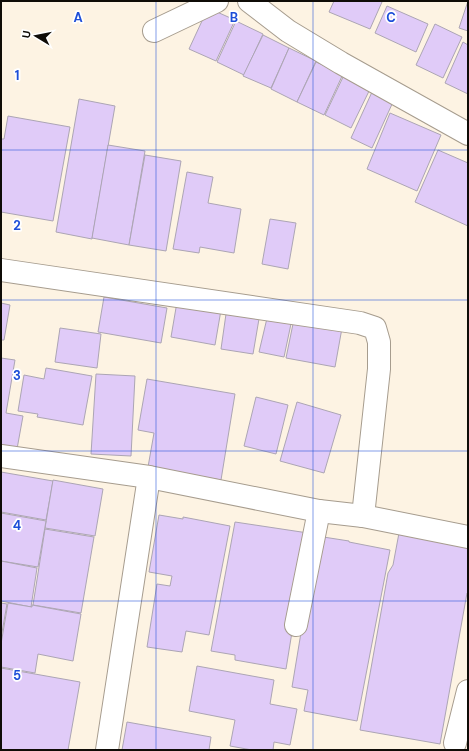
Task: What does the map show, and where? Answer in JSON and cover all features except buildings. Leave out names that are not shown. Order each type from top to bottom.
[{"type":"street","points":[[154,31],[217,1]]},
{"type":"street","points":[[249,1],[288,31],[301,39],[468,134]]},
{"type":"street","points":[[1,270],[360,323],[375,328],[379,342],[379,369],[363,516]]},
{"type":"street","points":[[1,456],[149,477],[319,511],[363,516],[468,537]]},
{"type":"street","points":[[107,750],[149,477]]},
{"type":"street","points":[[296,626],[319,511]]},
{"type":"street","points":[[455,743],[468,691]]}]
